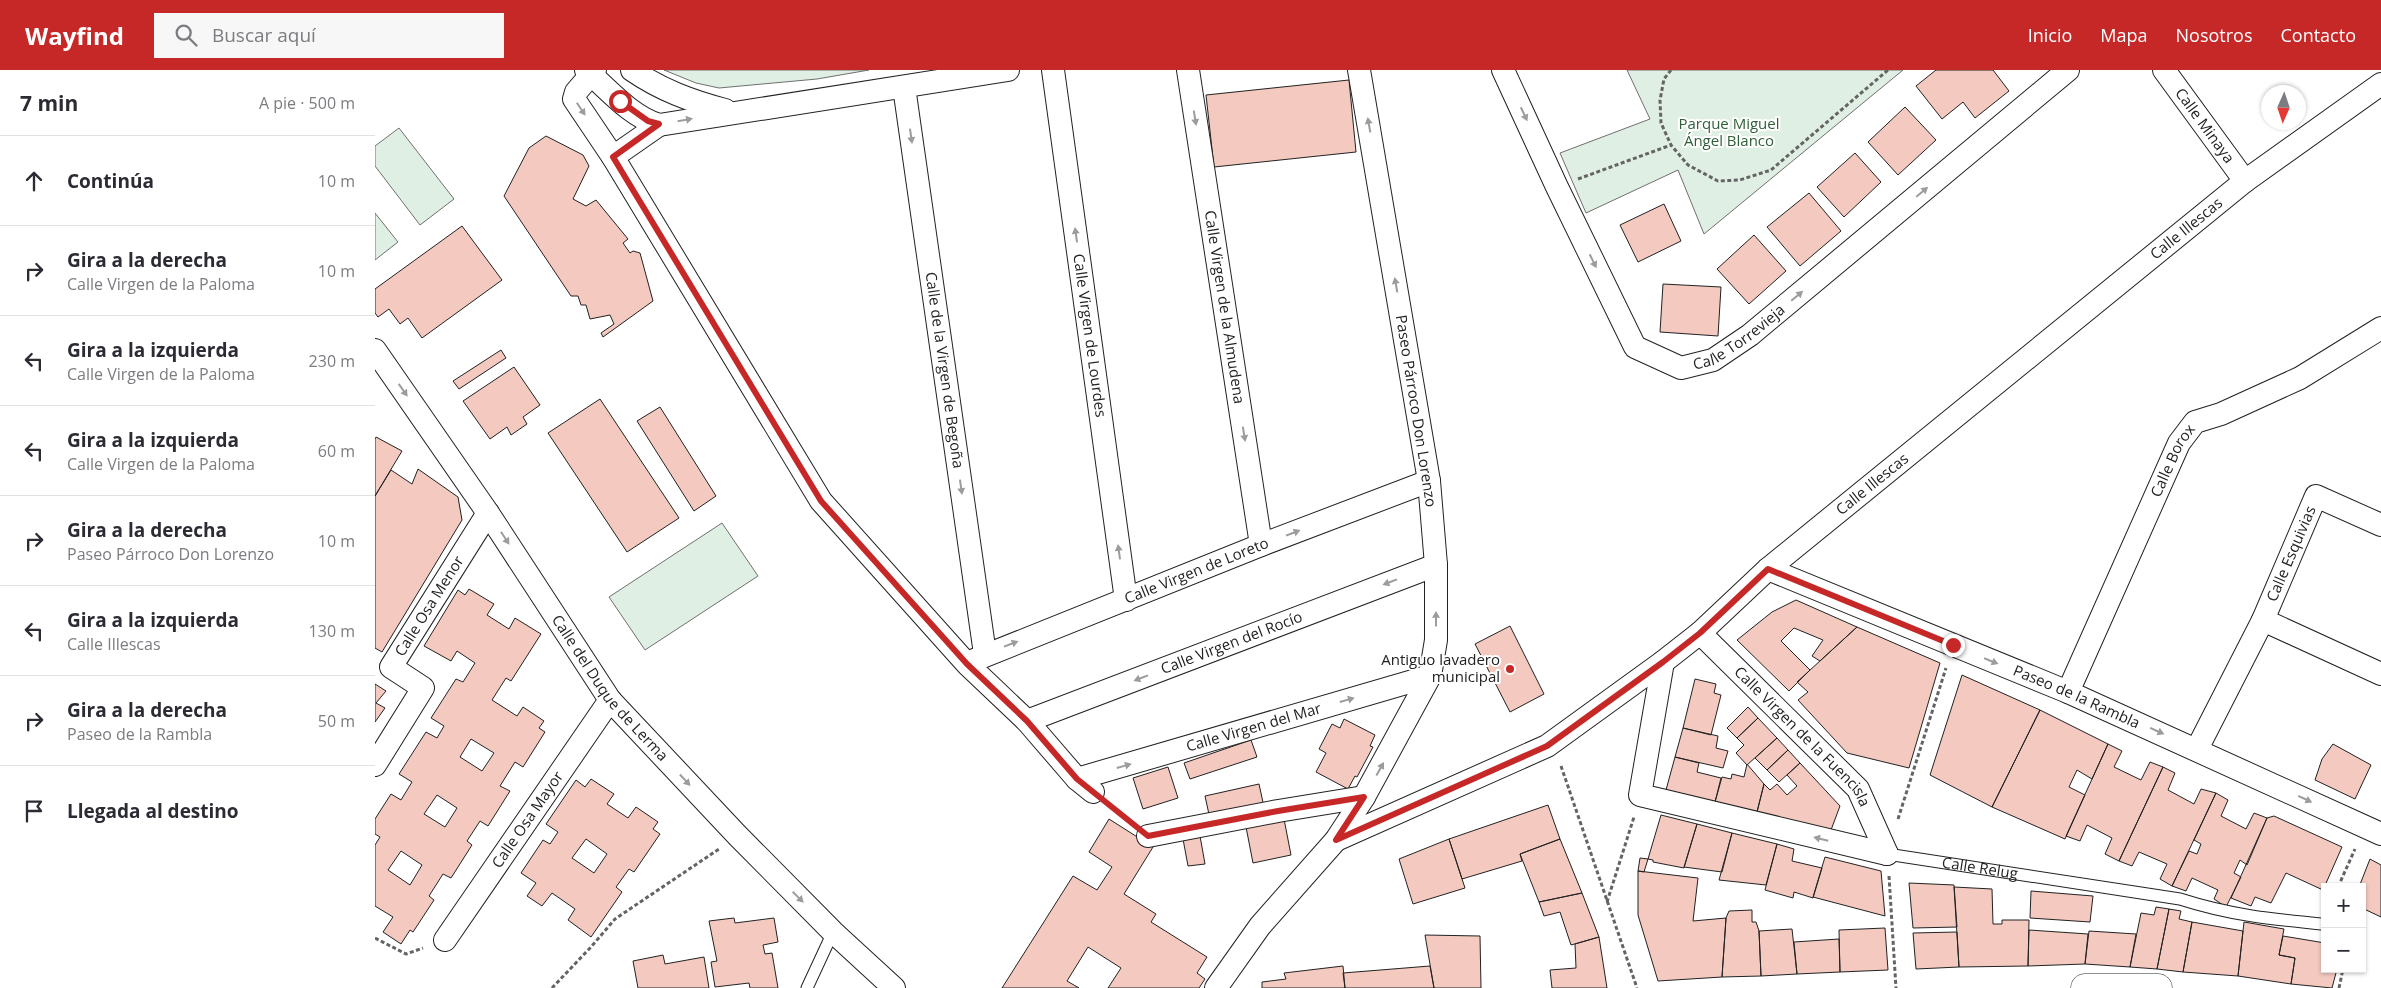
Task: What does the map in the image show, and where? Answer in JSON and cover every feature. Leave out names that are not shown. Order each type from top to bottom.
[{"type":"street","points":[[632,70],[651,83],[690,101],[734,112]]},
{"type":"street","points":[[1009,70],[659,124],[648,121],[620,101],[591,72],[576,92],[574,99],[613,157],[821,501],[976,659],[1027,721],[1085,785]]},
{"type":"street","name":"Calle Virgen de Lourdes","points":[[1053,70],[1126,600]]},
{"type":"street","name":"Calle Virgen de la Almudena","points":[[1188,70],[1261,545]]},
{"type":"street","name":"Paseo Párroco Don Lorenzo","points":[[1216,988],[1260,926],[1336,840],[1364,797],[1430,676],[1436,640],[1436,565],[1429,481],[1359,70]]},
{"type":"street","name":"Calle Torrevieja","points":[[1503,70],[1557,187],[1635,347],[1681,368],[1713,360],[1750,335],[2068,70]]},
{"type":"street","name":"Calle Minaya","points":[[2164,70],[2245,181]]},
{"type":"street","name":"Calle Illescas","points":[[1336,840],[1547,746],[1700,633],[1768,569],[2245,181],[2381,84]]},
{"type":"street","name":"Calle de la Virgen de Begoña","points":[[904,87],[976,659]]},
{"type":"street","points":[[613,157],[659,124]]},
{"type":"street","name":"Calle Borox","points":[[2068,692],[2179,443],[2195,422],[2221,414],[2300,378],[2381,328]]},
{"type":"street","name":"Calle del Duque de Lerma","points":[[375,350],[488,513],[610,700],[737,835],[833,932],[894,988]]},
{"type":"street","name":"Calle Virgen de Loreto","points":[[976,659],[1261,545],[1429,481]]},
{"type":"street","name":"Calle Esquivias","points":[[2197,749],[2263,620],[2316,496],[2381,524]]},
{"type":"street","name":"Calle Osa Menor","points":[[375,765],[423,688],[383,662],[488,513]]},
{"type":"street","name":"Calle Virgen del Rocío","points":[[1027,721],[1436,565]]},
{"type":"street","name":"Paseo de la Rambla","points":[[1768,569],[2068,692],[2373,830]]},
{"type":"street","name":"Calle Esquivias","points":[[2263,620],[2381,674]]},
{"type":"street","name":"Calle Virgen de la Fuencisla","points":[[1700,633],[1858,790],[1887,854]]},
{"type":"street","points":[[1640,795],[1663,662]]},
{"type":"street","name":"Calle Virgen del Mar","points":[[1085,785],[1430,676]]},
{"type":"street","name":"Calle Osa Mayor","points":[[445,940],[610,700]]},
{"type":"street","name":"Calle Relug","points":[[1640,795],[1887,854]]},
{"type":"street","points":[[1148,836],[1278,811],[1364,797]]},
{"type":"street","points":[[2085,988],[2158,988]]},
{"type":"lane","name":"Calle Relug","points":[[1887,854],[2180,899],[2217,911],[2246,916],[2321,924]]},
{"type":"lane","points":[[807,988],[833,932]]},
{"type":"path","points":[[1671,70],[1663,79],[1659,100],[1661,123],[1671,145],[1688,165],[1718,181],[1740,180],[1771,170],[1888,70]]},
{"type":"path","points":[[1557,187],[1671,145]]},
{"type":"path","points":[[1897,988],[1887,854],[1953,645]]},
{"type":"path","points":[[1547,746],[1555,750],[1637,988]]},
{"type":"path","points":[[1085,785],[1148,836]]},
{"type":"path","points":[[1607,902],[1640,795]]},
{"type":"path","points":[[2340,883],[2373,830]]},
{"type":"path","points":[[552,988],[615,919],[705,859],[737,835]]},
{"type":"path","points":[[375,938],[406,954],[445,940]]},
{"type":"path","points":[[2339,988],[2342,973]]},
{"type":"green space","points":[[664,70],[869,70],[817,79],[719,88],[696,83]]},
{"type":"green space","name":"Parque Miguel Ángel Blanco","points":[[1627,70],[1903,70],[1704,234],[1678,170],[1586,213],[1560,153],[1650,119]]},
{"type":"green space","points":[[399,128],[454,199],[420,225],[375,166],[375,146]]},
{"type":"green space","points":[[375,213],[398,242],[375,260]]},
{"type":"green space","points":[[722,523],[758,576],[645,650],[609,597]]},
{"type":"building","points":[[1936,70],[1993,70],[2009,91],[1975,118],[1963,102],[1942,119],[1916,86]]},
{"type":"building","points":[[1349,80],[1356,152],[1214,167],[1206,95]]},
{"type":"building","points":[[1905,107],[1936,140],[1898,175],[1868,142]]},
{"type":"building","points":[[546,136],[583,155],[589,166],[573,199],[586,206],[596,200],[628,239],[623,243],[630,253],[633,251],[640,253],[653,301],[603,337],[601,333],[614,324],[610,315],[590,319],[586,305],[581,305],[578,296],[571,296],[504,196],[529,148]]},
{"type":"building","points":[[1855,153],[1881,182],[1844,217],[1817,187]]},
{"type":"building","points":[[1809,193],[1841,231],[1800,266],[1767,227]]},
{"type":"building","points":[[1664,204],[1681,241],[1638,262],[1620,225]]},
{"type":"building","points":[[462,226],[502,280],[422,338],[408,318],[400,324],[389,309],[378,317],[375,313],[375,289]]},
{"type":"building","points":[[1754,235],[1786,271],[1749,304],[1717,269]]},
{"type":"building","points":[[1663,284],[1721,287],[1718,336],[1660,332]]},
{"type":"building","points":[[501,350],[506,358],[459,389],[453,381]]},
{"type":"building","points":[[514,367],[540,405],[523,417],[527,424],[511,435],[507,427],[490,439],[463,401]]},
{"type":"building","points":[[600,399],[679,518],[627,552],[548,433]]},
{"type":"building","points":[[660,407],[716,496],[694,511],[637,421]]},
{"type":"building","points":[[376,437],[402,451],[375,496],[375,439]]},
{"type":"building","points":[[418,469],[458,497],[462,520],[382,652],[375,648],[375,496],[391,470],[412,484]]},
{"type":"building","points":[[469,589],[494,604],[487,615],[509,629],[515,618],[541,634],[511,681],[506,678],[492,700],[517,716],[523,707],[544,721],[539,728],[545,732],[523,767],[515,762],[500,786],[510,791],[488,826],[480,821],[467,841],[472,845],[451,878],[443,874],[429,896],[434,900],[413,932],[410,930],[401,944],[383,932],[393,917],[375,906],[375,845],[380,837],[375,834],[375,819],[391,794],[401,800],[412,782],[399,774],[426,732],[437,738],[444,726],[431,718],[456,679],[463,682],[475,663],[457,651],[451,661],[424,646],[458,590],[465,595]],"holes":[[[471,739],[494,753],[482,771],[460,757]],[[437,795],[457,808],[445,827],[424,814]],[[401,851],[422,865],[410,885],[388,870]]]},
{"type":"building","points":[[1796,600],[1857,627],[1820,661],[1812,656],[1823,640],[1794,628],[1781,641],[1810,670],[1789,691],[1737,640],[1772,612]]},
{"type":"building","name":"Antiguo lavadero municipal","points":[[1510,626],[1544,694],[1510,712],[1475,644]]},
{"type":"building","points":[[1857,627],[1940,663],[1909,768],[1847,753],[1798,700],[1808,692],[1797,682]]},
{"type":"building","points":[[1962,675],[2040,710],[1992,807],[1930,775]]},
{"type":"building","points":[[1695,679],[1716,684],[1714,693],[1721,695],[1711,735],[1683,728]]},
{"type":"building","points":[[375,684],[386,691],[376,703],[385,708],[375,722]]},
{"type":"building","points":[[1748,707],[1758,718],[1737,738],[1727,728]]},
{"type":"building","points":[[2040,710],[2108,744],[2092,779],[2077,770],[2069,787],[2085,795],[2065,839],[1992,807]]},
{"type":"building","points":[[1758,718],[1777,738],[1747,765],[1736,753],[1744,745],[1737,738]]},
{"type":"building","points":[[1344,719],[1375,735],[1370,746],[1373,747],[1357,777],[1355,776],[1348,789],[1316,772],[1326,753],[1319,749],[1332,724],[1340,728]]},
{"type":"building","points":[[1683,728],[1718,736],[1716,748],[1728,751],[1723,768],[1675,757]]},
{"type":"building","points":[[1777,738],[1788,750],[1767,770],[1755,758]]},
{"type":"building","points":[[1251,740],[1257,757],[1190,779],[1184,763]]},
{"type":"building","points":[[2108,744],[2122,751],[2114,767],[2141,780],[2150,762],[2163,767],[2119,861],[2105,854],[2112,838],[2087,825],[2080,841],[2066,836]]},
{"type":"building","points":[[2333,744],[2371,765],[2355,799],[2315,780],[2322,759]]},
{"type":"building","points":[[1788,750],[1800,763],[1779,782],[1767,770]]},
{"type":"building","points":[[1675,757],[1699,763],[1697,772],[1721,778],[1715,802],[1666,790]]},
{"type":"building","points":[[1800,763],[1840,806],[1831,830],[1757,812],[1764,784],[1770,790],[1777,784],[1787,795],[1797,786],[1787,775]]},
{"type":"building","points":[[1747,764],[1764,784],[1757,812],[1715,802],[1722,777],[1731,779],[1732,774],[1744,777]]},
{"type":"building","points":[[1168,767],[1178,798],[1143,809],[1133,778]]},
{"type":"building","points":[[2163,767],[2175,773],[2168,790],[2194,804],[2201,789],[2216,793],[2172,886],[2160,879],[2167,864],[2139,852],[2132,866],[2119,861]]},
{"type":"building","points":[[591,779],[614,794],[607,804],[628,818],[636,807],[658,822],[653,829],[660,834],[634,872],[629,869],[616,887],[622,892],[591,937],[568,920],[575,909],[552,893],[542,906],[527,896],[536,883],[521,873],[543,840],[550,844],[558,832],[546,824],[576,780],[585,787]],"holes":[[[586,839],[607,854],[594,873],[572,858]]]},
{"type":"building","points":[[1259,784],[1264,807],[1210,819],[1205,796]]},
{"type":"building","points":[[2216,793],[2228,800],[2221,816],[2246,829],[2254,813],[2267,818],[2247,865],[2240,860],[2234,873],[2241,877],[2226,907],[2214,899],[2218,890],[2192,878],[2186,891],[2172,886],[2189,851],[2197,854],[2201,844],[2194,840]]},
{"type":"building","points":[[1548,805],[1560,839],[1520,854],[1522,861],[1462,879],[1449,839]]},
{"type":"building","points":[[1661,815],[1697,824],[1684,868],[1653,862],[1653,860],[1648,859]]},
{"type":"building","points":[[2274,816],[2342,847],[2326,883],[2321,883],[2321,889],[2286,873],[2271,903],[2255,897],[2251,906],[2231,898],[2267,818]]},
{"type":"building","points":[[1109,819],[1153,847],[1124,894],[1156,914],[1151,922],[1207,957],[1197,973],[1205,979],[1199,988],[1108,988],[1121,968],[1088,947],[1067,981],[1079,988],[1002,988],[1073,876],[1097,890],[1112,867],[1089,852]]},
{"type":"building","points":[[1284,819],[1291,855],[1253,863],[1246,827]]},
{"type":"building","points":[[1697,824],[1732,833],[1722,872],[1684,867]]},
{"type":"building","points":[[1732,833],[1777,844],[1766,885],[1719,880]]},
{"type":"building","points":[[1200,836],[1205,864],[1188,866],[1183,839]]},
{"type":"building","points":[[1449,839],[1465,888],[1413,904],[1399,859]]},
{"type":"building","points":[[1560,839],[1582,893],[1539,902],[1520,854]]},
{"type":"building","points":[[1777,844],[1794,849],[1792,861],[1822,868],[1813,898],[1794,892],[1793,898],[1765,890]]},
{"type":"building","points":[[1825,857],[1881,871],[1885,916],[1813,897]]},
{"type":"building","points":[[1640,858],[1648,859],[1644,872],[1638,871]]},
{"type":"building","points":[[2370,859],[2381,865],[2381,917],[2366,910],[2366,883],[2361,883]]},
{"type":"building","points":[[1638,871],[1698,878],[1693,921],[1726,918],[1722,977],[1658,981],[1638,915]]},
{"type":"building","points":[[1909,883],[1954,885],[1957,927],[1913,928]]},
{"type":"building","points":[[1954,887],[1992,889],[1993,924],[2002,924],[2002,920],[2029,920],[2028,966],[1959,967]]},
{"type":"building","points":[[2031,891],[2093,896],[2090,922],[2030,918]]},
{"type":"building","points":[[1582,893],[1599,937],[1571,945],[1560,912],[1544,916],[1539,902]]},
{"type":"building","points":[[2156,907],[2169,909],[2157,969],[2130,967],[2141,913],[2154,915]]},
{"type":"building","points":[[2169,909],[2181,911],[2179,919],[2192,922],[2183,972],[2157,969]]},
{"type":"building","points":[[1752,910],[1752,922],[1756,922],[1759,931],[1761,976],[1722,977],[1726,918],[1729,911]]},
{"type":"building","points":[[734,918],[735,923],[774,918],[778,942],[763,945],[765,954],[772,953],[778,988],[750,988],[749,983],[715,987],[711,962],[717,961],[709,921]]},
{"type":"building","points":[[2192,922],[2243,931],[2238,976],[2183,972]]},
{"type":"building","points":[[2244,922],[2284,929],[2279,955],[2295,958],[2291,984],[2238,976]]},
{"type":"building","points":[[1885,928],[1888,970],[1840,972],[1839,930]]},
{"type":"building","points":[[1792,929],[1797,974],[1761,976],[1759,931]]},
{"type":"building","points":[[2029,930],[2088,934],[2085,964],[2028,966]]},
{"type":"building","points":[[2089,931],[2136,934],[2130,967],[2085,964]]},
{"type":"building","points":[[1957,932],[1959,967],[1916,969],[1913,933]]},
{"type":"building","points":[[1425,935],[1480,936],[1481,988],[1434,988]]},
{"type":"building","points":[[2283,936],[2321,942],[2321,973],[2336,973],[2332,988],[2291,984],[2295,958],[2279,955]]},
{"type":"building","points":[[1599,937],[1607,988],[1552,988],[1550,970],[1576,968],[1575,944]]},
{"type":"building","points":[[1839,939],[1840,972],[1797,974],[1794,942]]},
{"type":"building","points":[[663,955],[665,964],[704,957],[709,988],[638,988],[633,961]]},
{"type":"building","points":[[1343,966],[1345,988],[1262,988],[1262,982],[1286,979],[1284,973]]},
{"type":"building","points":[[1430,966],[1434,988],[1345,988],[1343,973]]},
{"type":"place","name":"Antiguo lavadero municipal","points":[[1510,669]]},
{"type":"route","points":[[620,101],[648,121],[659,124],[613,157],[821,501],[967,664],[1027,721],[1077,779],[1148,836],[1278,811],[1364,797],[1336,840],[1547,746],[1700,633],[1768,569],[1953,645]]}]
